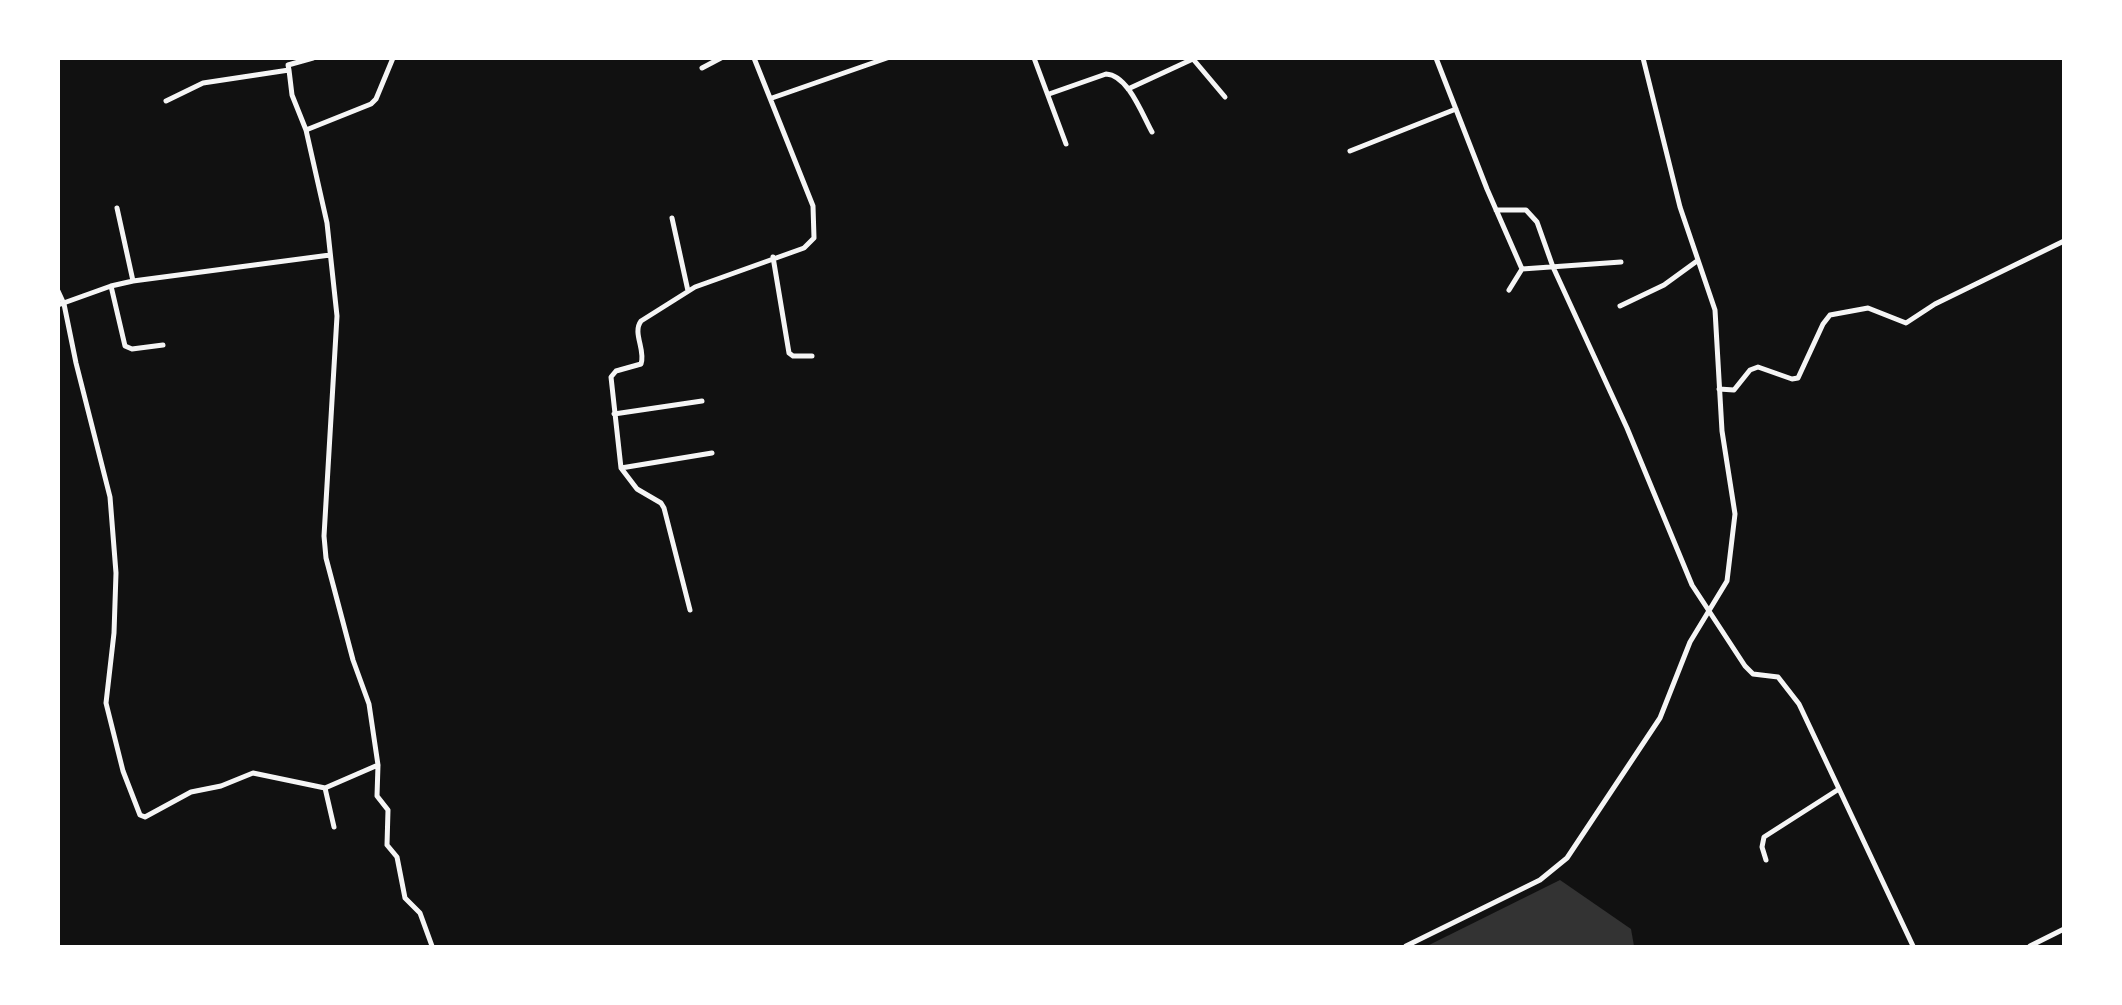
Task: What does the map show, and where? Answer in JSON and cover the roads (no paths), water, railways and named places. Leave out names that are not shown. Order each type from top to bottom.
[{"type":"street","points":[[166,101],[203,83],[313,58]]},
{"type":"street","points":[[306,130],[371,104],[380,92],[393,58]]},
{"type":"street","points":[[702,68],[721,58]]},
{"type":"street","points":[[690,610],[664,508],[661,503],[638,489],[621,468],[611,377],[616,372],[635,368],[643,361],[638,324],[688,291],[773,257],[804,248],[814,238],[816,231],[813,206],[772,98],[754,58]]},
{"type":"street","points":[[772,98],[886,58]]},
{"type":"street","points":[[1034,58],[1066,144]]},
{"type":"street","points":[[1436,58],[1496,210],[1522,269]]},
{"type":"street","points":[[1406,946],[1540,880],[1567,858],[1660,718],[1684,656],[1727,582],[1735,514],[1719,389],[1715,310],[1680,207],[1643,58]]},
{"type":"street","points":[[1128,89],[1194,59],[1225,97]]},
{"type":"street","points":[[288,64],[292,95],[306,130],[327,223],[337,316],[324,537],[326,558],[353,660],[369,704],[378,765],[377,796],[388,811],[387,845],[397,857],[405,898],[420,913],[432,946]]},
{"type":"street","points":[[1049,94],[1106,74],[1115,75],[1128,89],[1152,132]]},
{"type":"street","points":[[1350,151],[1456,109]]},
{"type":"street","points":[[117,208],[133,281]]},
{"type":"street","points":[[1496,210],[1523,209],[1531,212],[1553,267],[1627,428],[1684,567],[1708,613],[1749,670],[1757,675],[1778,677],[1802,710],[1913,946]]},
{"type":"street","points":[[672,218],[688,291]]},
{"type":"street","points":[[1719,389],[1734,390],[1750,370],[1758,367],[1792,380],[1798,378],[1823,324],[1832,314],[1868,308],[1906,323],[1935,304],[2064,241]]},
{"type":"street","points":[[61,305],[111,286],[133,281],[330,255]]},
{"type":"street","points":[[773,257],[789,353],[793,356],[812,356]]},
{"type":"street","points":[[1620,306],[1664,285],[1697,261]]},
{"type":"street","points":[[1522,269],[1621,262]]},
{"type":"street","points":[[1509,290],[1522,269]]},
{"type":"street","points":[[111,286],[125,346],[132,349],[163,345]]},
{"type":"street","points":[[58,291],[110,497],[116,573],[114,633],[106,703],[123,771],[140,815],[145,817],[191,792],[220,786],[253,773],[325,788],[378,765]]},
{"type":"street","points":[[614,414],[702,401]]},
{"type":"street","points":[[621,468],[712,453]]},
{"type":"street","points":[[325,788],[334,827]]},
{"type":"street","points":[[1766,860],[1762,842],[1764,837],[1839,789]]},
{"type":"street","points":[[2030,946],[2062,932]]}]
